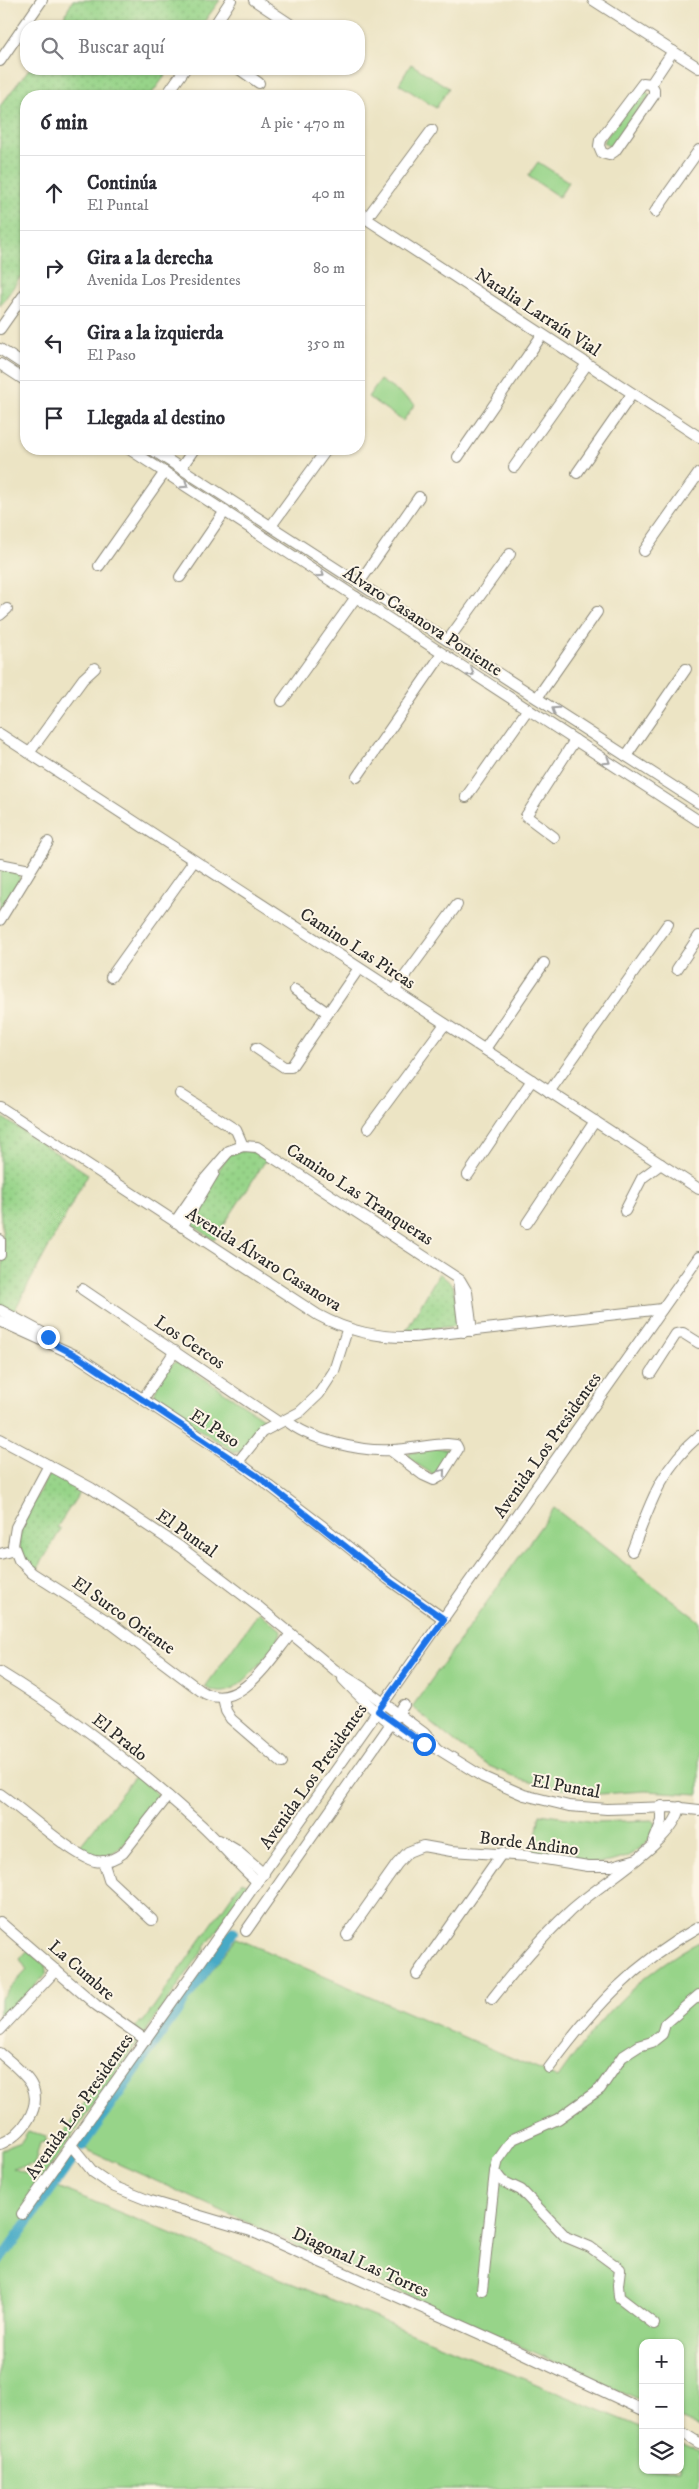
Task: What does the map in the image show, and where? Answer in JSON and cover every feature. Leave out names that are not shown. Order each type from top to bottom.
[{"type":"street","points":[[28,20],[42,0]]},
{"type":"street","points":[[218,20],[231,0]]},
{"type":"street","points":[[254,0],[284,20]]},
{"type":"street","points":[[593,0],[699,68]]},
{"type":"street","points":[[0,61],[20,32]]},
{"type":"street","points":[[652,84],[673,51]]},
{"type":"street","points":[[170,90],[181,75]]},
{"type":"street","points":[[248,75],[259,83]]},
{"type":"street","points":[[644,83],[652,84],[654,94],[615,151],[608,155],[602,154],[599,146],[600,140],[640,85],[644,83]]},
{"type":"street","points":[[365,213],[432,130]]},
{"type":"street","points":[[655,212],[699,150]]},
{"type":"street","name":"Natalia Larraín Vial","points":[[365,219],[699,438]]},
{"type":"street","points":[[0,329],[20,301]]},
{"type":"street","points":[[458,457],[542,335]]},
{"type":"street","points":[[0,349],[20,362]]},
{"type":"street","points":[[0,364],[20,377]]},
{"type":"street","points":[[514,467],[587,364]]},
{"type":"street","points":[[577,472],[632,394]]},
{"type":"street","name":"Álvaro Casanova Poniente","points":[[138,455],[699,821]]},
{"type":"street","name":"Álvaro Casanova Poniente","points":[[160,455],[699,803]]},
{"type":"street","points":[[181,468],[190,455]]},
{"type":"street","points":[[272,526],[323,455]]},
{"type":"street","points":[[99,566],[165,472]]},
{"type":"street","points":[[644,551],[699,473]]},
{"type":"street","points":[[360,583],[419,497]]},
{"type":"street","points":[[238,520],[244,508]]},
{"type":"street","points":[[180,577],[225,511]]},
{"type":"street","points":[[448,640],[510,554]]},
{"type":"street","points":[[282,701],[356,597]]},
{"type":"street","points":[[537,698],[597,612]]},
{"type":"street","points":[[357,777],[442,654]]},
{"type":"street","points":[[29,753],[87,673],[95,668]]},
{"type":"street","points":[[626,756],[686,669]]},
{"type":"street","points":[[487,683],[495,671]]},
{"type":"street","points":[[466,797],[528,709]]},
{"type":"street","name":"Camino Las Pircas","points":[[0,734],[699,1189]]},
{"type":"street","points":[[554,837],[526,816],[575,740]]},
{"type":"street","points":[[1,916],[48,842]]},
{"type":"street","points":[[111,977],[194,861]]},
{"type":"street","points":[[0,864],[30,870]]},
{"type":"street","points":[[394,990],[457,905]]},
{"type":"street","points":[[549,1092],[668,924]]},
{"type":"street","points":[[677,969],[699,936]]},
{"type":"street","points":[[484,1049],[544,963]]},
{"type":"street","points":[[256,1048],[284,1067],[291,1067],[359,968]]},
{"type":"street","points":[[295,990],[328,1013]]},
{"type":"street","points":[[368,1128],[445,1024]]},
{"type":"street","points":[[468,1175],[532,1080]]},
{"type":"street","points":[[179,1224],[204,1180],[229,1151],[243,1146],[236,1130],[180,1094]]},
{"type":"street","name":"Avenida Álvaro Casanova","points":[[0,1107],[318,1315],[347,1330],[400,1337],[468,1332],[662,1309]]},
{"type":"street","points":[[527,1224],[595,1121]]},
{"type":"street","name":"Camino Las Tranqueras","points":[[243,1146],[262,1150],[456,1277],[468,1332]]},
{"type":"street","points":[[625,1211],[642,1178],[660,1164]]},
{"type":"street","points":[[0,1240],[0,1255]]},
{"type":"street","name":"Avenida Los Presidentes","points":[[22,2214],[699,1257]]},
{"type":"street","name":"Los Cercos","points":[[82,1289],[296,1430],[361,1447],[390,1450],[447,1444],[456,1446],[458,1449],[442,1476],[434,1480],[423,1475],[390,1450]]},
{"type":"street","name":"El Paso","points":[[0,1310],[41,1332],[58,1346]]},
{"type":"street","name":"El Paso","points":[[0,1321],[77,1356],[238,1462],[333,1534],[388,1580],[444,1619]]},
{"type":"street","points":[[238,1462],[257,1437],[307,1406],[324,1387],[337,1362],[347,1330]]},
{"type":"street","points":[[651,1373],[676,1334],[685,1334],[699,1343]]},
{"type":"street","points":[[143,1399],[175,1351]]},
{"type":"street","points":[[632,1551],[658,1485],[680,1452],[699,1436]]},
{"type":"street","name":"El Puntal","points":[[2,1439],[105,1497],[180,1547],[381,1707],[398,1714],[424,1733],[438,1749],[492,1782],[536,1799],[589,1808],[662,1806],[699,1810]]},
{"type":"street","points":[[0,1554],[14,1550],[16,1527],[49,1465]]},
{"type":"street","name":"El Surco Oriente","points":[[14,1550],[23,1565],[32,1573],[112,1624],[205,1693],[223,1697]]},
{"type":"street","points":[[282,1763],[232,1718],[226,1711],[223,1697],[232,1695],[246,1687],[291,1634]]},
{"type":"street","name":"El Prado","points":[[0,1672],[96,1739],[168,1796],[213,1836],[236,1850],[261,1878]]},
{"type":"street","name":"Avenida Los Presidentes","points":[[246,1930],[398,1714]]},
{"type":"street","points":[[0,1794],[82,1855],[92,1860],[103,1861],[123,1853],[168,1796]]},
{"type":"street","points":[[651,1846],[660,1828],[662,1806]]},
{"type":"street","points":[[492,1999],[560,1921],[664,1836],[676,1821],[680,1807]]},
{"type":"street","name":"Borde Andino","points":[[347,1935],[397,1864],[404,1856],[416,1848],[427,1846],[451,1851],[502,1853],[598,1867],[637,1859]]},
{"type":"street","points":[[417,1974],[502,1853]]},
{"type":"street","points":[[103,1861],[109,1880],[152,1920]]},
{"type":"street","points":[[598,1867],[604,1875],[603,1884]]},
{"type":"street","name":"La Cumbre","points":[[0,1922],[96,2005],[146,2040]]},
{"type":"street","points":[[548,2068],[584,2021],[617,1986],[664,1948],[699,1927]]},
{"type":"street","points":[[0,2030],[56,1970]]},
{"type":"street","points":[[482,2290],[498,2160],[513,2139],[558,2118],[600,2090],[622,2057],[639,2046],[652,2042],[662,2034],[665,2024],[699,1995]]},
{"type":"street","points":[[0,2053],[31,2084],[35,2100],[32,2111],[21,2130],[0,2144]]},
{"type":"street","name":"Diagonal Las Torres","points":[[71,2145],[93,2172],[115,2187],[150,2201],[251,2231],[505,2345],[639,2408]]},
{"type":"street","points":[[496,2172],[502,2182],[521,2190],[566,2237],[590,2247],[620,2269],[619,2297],[654,2324]]},
{"type":"street","points":[[684,2434],[699,2443]]},
{"type":"green space","points":[[73,0],[220,0],[205,20],[62,20]]},
{"type":"green space","points":[[411,64],[449,88],[436,108],[399,84]]},
{"type":"green space","points":[[24,75],[166,75],[154,90],[20,90],[20,278],[0,306],[0,106]]},
{"type":"green space","points":[[642,88],[650,95],[611,148],[603,142]]},
{"type":"green space","points":[[538,162],[569,182],[559,197],[528,176]]},
{"type":"green space","points":[[380,380],[415,404],[403,421],[368,397]]},
{"type":"green space","points":[[0,868],[18,874],[20,879],[0,909]]},
{"type":"green space","points":[[0,1116],[88,1174],[13,1313],[0,1306],[4,1248],[0,1209]]},
{"type":"green space","points":[[244,1150],[254,1152],[266,1160],[214,1240],[188,1222],[228,1155]]},
{"type":"green space","points":[[439,1273],[453,1285],[460,1323],[456,1326],[406,1331]]},
{"type":"green space","points":[[178,1361],[266,1420],[265,1425],[240,1452],[234,1452],[155,1401],[154,1396],[161,1378]]},
{"type":"green space","points":[[437,1448],[452,1450],[434,1475],[409,1459],[409,1453]]},
{"type":"green space","points":[[51,1474],[61,1476],[82,1489],[57,1527],[61,1529],[37,1570],[26,1560],[21,1549],[20,1538],[27,1514],[46,1479]]},
{"type":"green space","points":[[554,1508],[699,1621],[699,1794],[645,1791],[600,1794],[561,1789],[521,1780],[489,1766],[461,1747],[412,1707]]},
{"type":"green space","points":[[259,1612],[281,1630],[280,1636],[269,1653],[237,1687],[224,1692],[217,1692],[205,1687]]},
{"type":"green space","points":[[136,1775],[158,1795],[156,1802],[131,1836],[116,1850],[99,1856],[79,1847]]},
{"type":"green space","points":[[540,1814],[595,1822],[652,1820],[656,1823],[648,1840],[633,1853],[614,1861],[595,1863],[533,1852]]},
{"type":"green space","points":[[242,1881],[249,1885],[144,2034],[135,2028],[139,2022],[143,2022]]},
{"type":"green space","points":[[236,1938],[558,2078],[603,2019],[637,1984],[656,1969],[699,1942],[699,2427],[684,2421],[684,2339],[639,2339],[639,2400],[81,2147]]},
{"type":"green space","points":[[28,1950],[46,1966],[46,1974],[0,2023],[0,1999],[27,1970],[20,1959]]},
{"type":"green space","points":[[131,2037],[138,2042],[41,2180],[639,2426],[639,2474],[684,2474],[684,2445],[699,2451],[699,2489],[0,2489],[0,2150],[21,2142],[28,2131],[46,2136],[45,2142],[40,2143],[34,2165],[13,2168],[33,2176]]},
{"type":"waterway","points":[[82,2146],[233,1932]]},
{"type":"waterway","points":[[0,2261],[72,2160]]},
{"type":"route","points":[[48,1337],[58,1346],[77,1356],[238,1462],[333,1534],[388,1580],[444,1619],[378,1711],[424,1744]]}]
